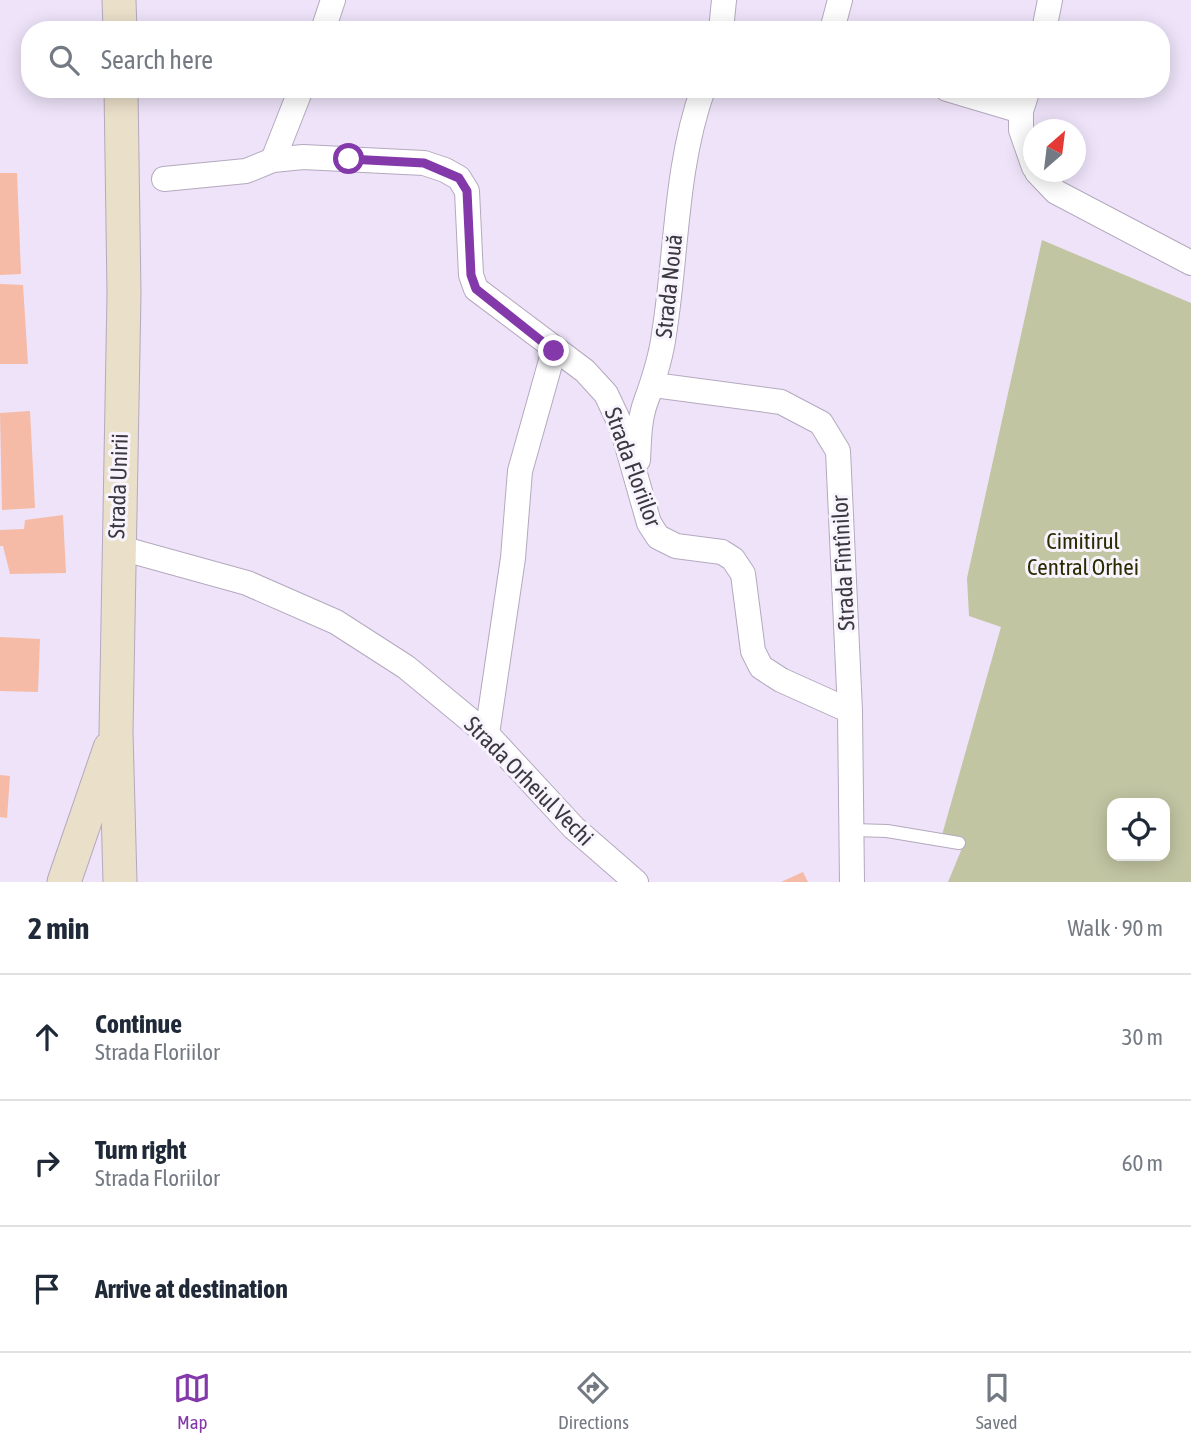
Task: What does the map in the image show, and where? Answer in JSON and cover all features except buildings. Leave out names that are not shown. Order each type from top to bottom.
[{"type":"street","points":[[119,0],[120,21]]},
{"type":"street","points":[[326,21],[333,0]]},
{"type":"street","points":[[722,21],[724,0]]},
{"type":"street","points":[[834,21],[839,0]]},
{"type":"street","points":[[1046,21],[1050,0]]},
{"type":"street","name":"Strada Unirii","points":[[120,882],[116,732],[117,547],[124,294],[121,98]]},
{"type":"street","points":[[272,160],[297,98]]},
{"type":"street","name":"Strada Nouă","points":[[637,482],[640,426],[645,402],[654,385],[665,333],[679,198],[701,98]]},
{"type":"street","points":[[1023,136],[1021,130],[1025,100]]},
{"type":"street","name":"Strada Floriilor","points":[[164,179],[246,171],[272,160],[303,157],[424,163],[459,178],[467,191],[471,275],[476,289],[554,351],[585,371],[606,394],[622,428],[649,523],[658,537],[676,546],[722,552],[738,566],[747,596],[753,651],[761,667],[781,680],[850,710]]},
{"type":"street","points":[[1046,182],[1056,192],[1191,263]]},
{"type":"street","points":[[487,734],[513,558],[520,471],[554,351]]},
{"type":"street","name":"Strada Fîntînilor","points":[[654,385],[781,402],[821,423],[838,451],[850,710],[852,882]]},
{"type":"street","name":"Strada Orheiul Vechi","points":[[117,547],[247,583],[336,622],[406,667],[487,734],[574,828],[636,882]]},
{"type":"street","points":[[65,882],[116,732]]},
{"type":"lane","points":[[853,830],[887,831],[960,843]]},
{"type":"green space","name":"Cimitirul Central Orhei","points":[[1042,240],[1191,303],[1191,882],[948,882],[965,841],[942,835],[1001,627],[969,616],[967,578]]},
{"type":"route","points":[[349,159],[424,163],[459,178],[467,191],[471,275],[476,289],[554,351]]}]
